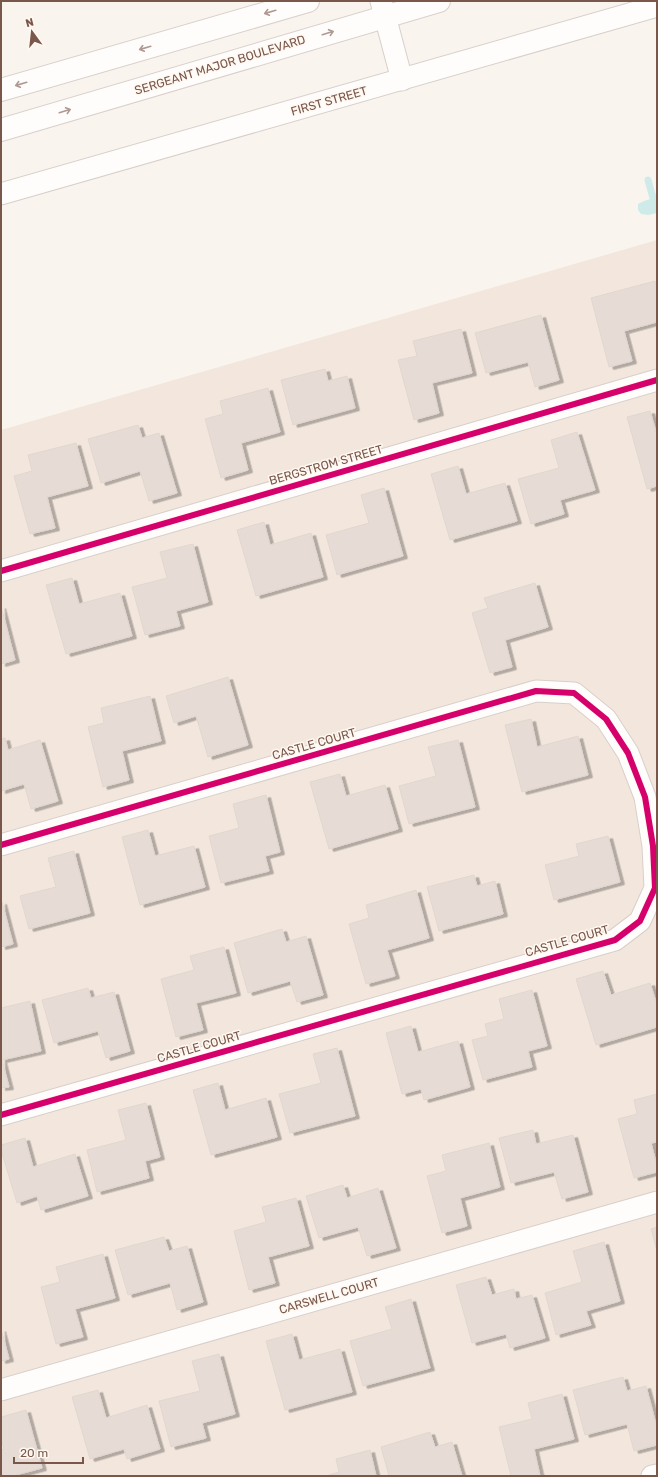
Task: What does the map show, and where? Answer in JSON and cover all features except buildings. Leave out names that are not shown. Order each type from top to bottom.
[{"type":"street","points":[[1,90],[308,1]]},
{"type":"street","name":"SERGEANT MAJOR BOULEVARD","points":[[1,130],[383,8],[439,1]]},
{"type":"street","name":"FIRST STREET","points":[[1,194],[657,6]]},
{"type":"street","points":[[383,8],[402,80]]},
{"type":"street","name":"BERGSTROM STREET","points":[[1,571],[657,380]]},
{"type":"street","name":"CASTLE COURT","points":[[1,845],[536,691],[574,693],[606,719],[628,753],[644,797],[653,846],[655,888],[640,921],[615,940],[1,1115]]},
{"type":"street","name":"CARSWELL COURT","points":[[1,1390],[657,1202]]},
{"type":"street","points":[[652,1476],[657,1475]]},
{"type":"shaded area","points":[[657,240],[657,1476],[1,1476],[1,430]]},
{"type":"water","points":[[657,197],[657,213],[648,215],[641,214],[638,210],[638,204]]},
{"type":"waterway","points":[[648,180],[653,198]]},
{"type":"cycle path","points":[[1,571],[657,380]]},
{"type":"cycle path","points":[[1,845],[536,691],[574,693],[606,719],[628,753],[645,797],[653,846],[655,888],[640,921],[615,940],[1,1115]]}]
